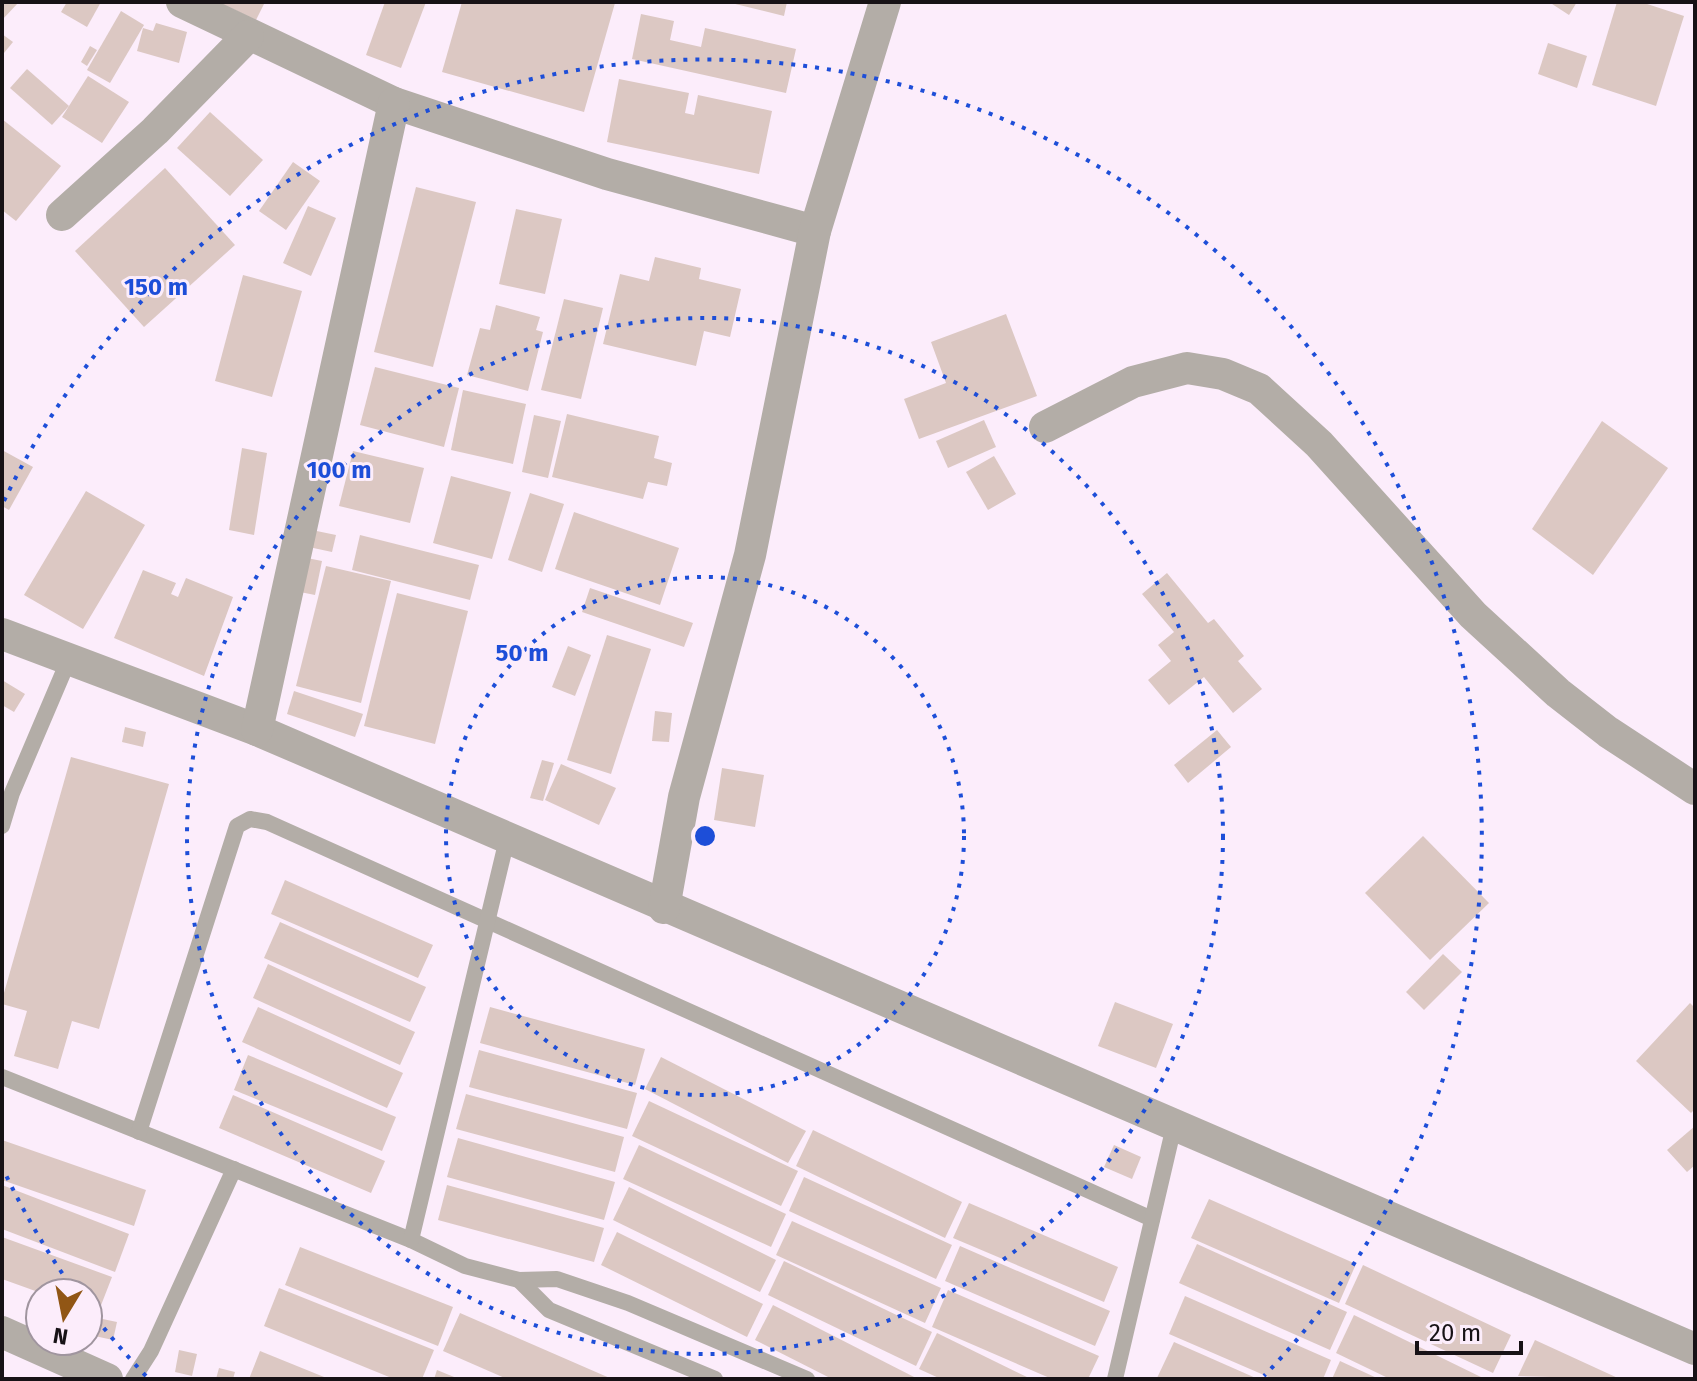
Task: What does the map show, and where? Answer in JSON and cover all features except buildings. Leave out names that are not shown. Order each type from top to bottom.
[{"type":"street","points":[[182,2],[394,103],[607,174],[815,231]]},
{"type":"street","points":[[664,908],[684,797],[750,555],[815,231],[885,2]]},
{"type":"street","points":[[62,215],[155,131],[248,36]]},
{"type":"street","points":[[257,730],[394,103]]},
{"type":"street","points":[[1045,427],[1133,382],[1187,368],[1223,374],[1259,389],[1319,444],[1483,625],[1570,702],[1695,789]]},
{"type":"street","points":[[2,634],[257,730],[664,908],[1695,1349]]},
{"type":"street","points":[[2,1332],[107,1379]]},
{"type":"lane","points":[[2,826],[12,793],[69,659]]},
{"type":"lane","points":[[139,1132],[237,826],[250,819],[267,822],[1152,1219]]},
{"type":"lane","points":[[411,1240],[507,839]]},
{"type":"lane","points":[[2,1077],[411,1240],[465,1266],[519,1280],[557,1279],[807,1379]]},
{"type":"lane","points":[[1115,1379],[1174,1126]]},
{"type":"lane","points":[[133,1379],[151,1351],[234,1169]]},
{"type":"lane","points":[[519,1280],[549,1310],[715,1379]]}]
